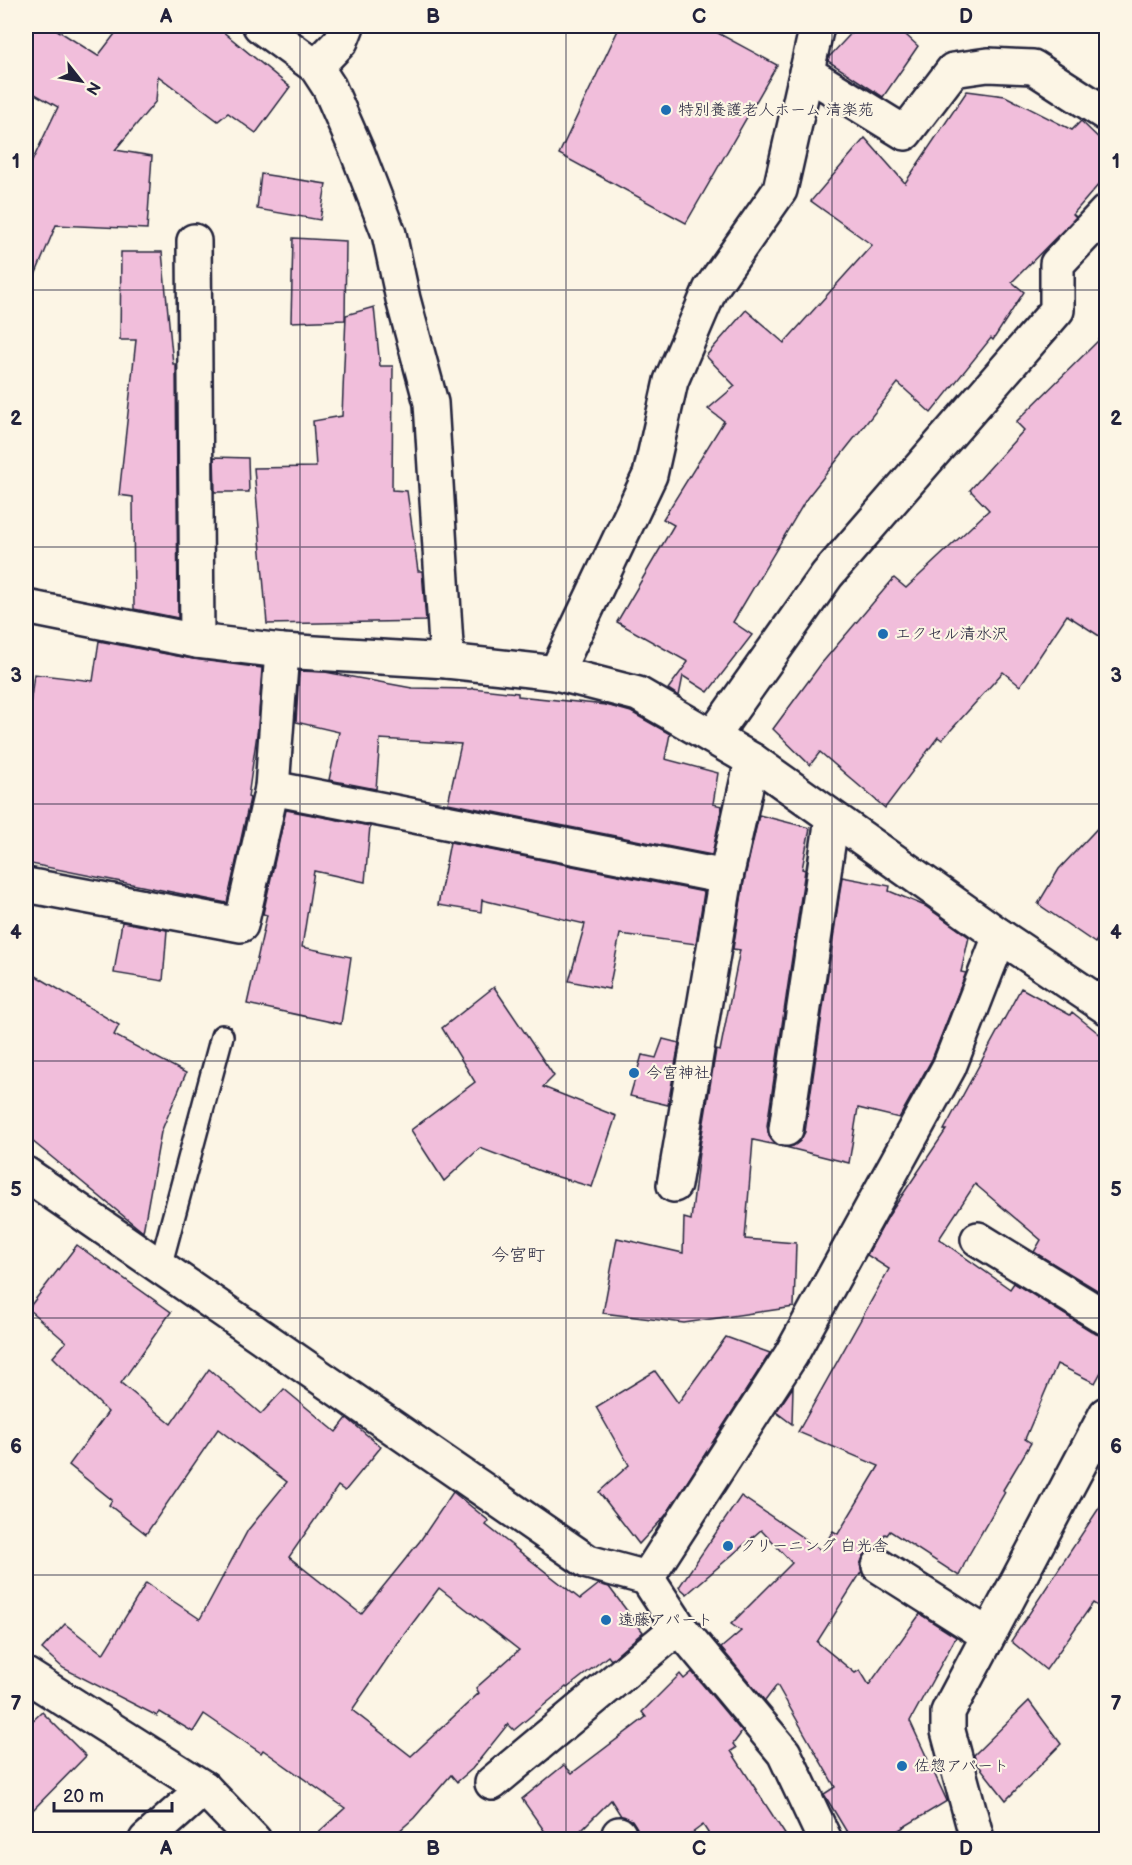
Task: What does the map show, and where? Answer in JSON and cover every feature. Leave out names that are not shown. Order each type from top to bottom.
[{"type":"street","points":[[260,26],[316,66],[357,151],[389,234],[431,403],[447,661]]},
{"type":"street","points":[[316,66],[341,41],[347,26]]},
{"type":"street","points":[[556,673],[650,475],[671,381],[710,290],[780,190],[817,26]]},
{"type":"street","points":[[806,72],[905,133],[953,70],[988,65],[1033,67],[1107,114]]},
{"type":"street","points":[[713,736],[827,575],[1057,310],[1057,264],[1107,212]]},
{"type":"street","points":[[194,241],[197,641]]},
{"type":"street","points":[[26,607],[197,641],[282,651],[447,661],[556,673],[638,694],[752,760],[1000,936],[1107,1007]]},
{"type":"street","points":[[26,885],[241,925],[272,788],[282,651]]},
{"type":"street","points":[[675,1185],[726,877],[752,760]]},
{"type":"street","points":[[272,788],[726,877]]},
{"type":"street","points":[[786,1129],[832,818]]},
{"type":"street","points":[[647,1578],[797,1344],[949,1067],[1000,936]]},
{"type":"street","points":[[26,1174],[588,1562],[647,1578],[679,1627],[784,1753],[825,1839]]},
{"type":"street","points":[[978,1239],[1107,1318]]},
{"type":"street","points":[[972,1839],[976,1835],[948,1731],[948,1712],[1107,1414]]},
{"type":"street","points":[[879,1566],[988,1635]]},
{"type":"street","points":[[492,1783],[679,1627]]},
{"type":"street","points":[[26,1675],[204,1788],[254,1839]]},
{"type":"street","points":[[146,1839],[204,1788]]},
{"type":"lane","points":[[160,1267],[222,1036]]},
{"type":"building","points":[[26,26],[51,26],[98,56],[121,26],[216,26],[290,87],[256,133],[228,113],[218,121],[158,76],[156,101],[115,150],[152,156],[147,229],[56,225],[26,297],[26,174],[58,107],[26,89]]},
{"type":"building","name":"特別養護老人ホーム 清楽苑","points":[[620,26],[705,26],[777,65],[686,223],[559,154]]},
{"type":"building","points":[[858,26],[896,26],[918,46],[883,97],[828,61],[829,57]]},
{"type":"building","points":[[967,91],[1005,96],[1072,130],[1081,121],[1107,146],[1107,175],[1073,214],[1076,217],[1012,282],[1024,292],[993,340],[991,338],[931,413],[898,383],[807,498],[733,622],[752,635],[708,692],[683,676],[679,696],[668,689],[688,662],[617,622],[674,525],[663,519],[724,421],[708,409],[735,386],[706,356],[746,310],[784,343],[872,245],[811,201],[865,138],[905,183]]},
{"type":"building","points":[[261,174],[326,184],[320,220],[257,209]]},
{"type":"building","points":[[293,238],[346,241],[345,320],[291,322]]},
{"type":"building","points":[[121,252],[162,252],[173,364],[176,364],[178,618],[134,609],[133,497],[119,495],[136,340],[120,340]]},
{"type":"building","points":[[374,307],[380,366],[393,366],[392,490],[407,491],[418,571],[422,571],[426,621],[267,624],[254,468],[316,467],[313,421],[342,416],[346,315]]},
{"type":"building","points":[[1107,332],[1107,641],[1067,615],[1020,686],[1003,672],[942,740],[938,737],[885,808],[820,752],[810,765],[773,729],[821,664],[894,578],[906,588],[989,510],[970,490],[1024,430],[1016,422]]},
{"type":"building","points":[[214,457],[248,458],[249,492],[215,492]]},
{"type":"building","points":[[99,641],[193,659],[262,668],[258,727],[248,797],[250,798],[227,903],[26,863],[26,737],[34,674],[93,681]]},
{"type":"building","points":[[299,671],[325,672],[412,688],[472,688],[518,693],[518,696],[606,705],[631,712],[670,734],[665,759],[718,773],[713,804],[722,806],[712,855],[448,803],[461,744],[380,739],[376,789],[329,780],[339,732],[296,722]]},
{"type":"building","points":[[286,810],[370,826],[365,882],[314,871],[302,947],[351,957],[341,1024],[247,1004],[267,915],[263,914]]},
{"type":"building","points":[[759,815],[810,828],[802,869],[805,870],[767,1126],[769,1136],[774,1143],[781,1146],[753,1140],[745,1239],[796,1243],[794,1307],[684,1323],[603,1313],[617,1238],[683,1253],[684,1218],[691,1220],[699,1152],[716,1050],[720,1051],[740,950],[733,949],[744,881]]},
{"type":"building","points":[[1107,818],[1107,924],[1095,943],[1038,904],[1059,869]]},
{"type":"building","points":[[450,842],[704,892],[696,944],[620,934],[609,989],[569,981],[585,924],[482,900],[481,912],[438,905]]},
{"type":"building","points":[[842,877],[890,886],[889,891],[925,906],[969,937],[961,972],[966,973],[932,1059],[899,1118],[858,1108],[849,1163],[785,1147],[793,1146],[800,1141],[805,1132]]},
{"type":"building","points":[[122,922],[167,930],[163,981],[114,973]]},
{"type":"building","points":[[26,970],[119,1025],[114,1035],[186,1073],[161,1132],[143,1232],[26,1136]]},
{"type":"building","points":[[494,987],[554,1076],[543,1087],[616,1116],[592,1187],[548,1174],[480,1148],[444,1181],[411,1130],[475,1082],[442,1028]]},
{"type":"building","points":[[1021,988],[1070,1015],[1072,1012],[1107,1040],[1107,1296],[1034,1252],[1041,1240],[975,1184],[939,1239],[1010,1289],[1014,1283],[1096,1334],[1107,1337],[1107,1361],[1095,1383],[1057,1364],[1025,1439],[1031,1443],[1003,1490],[1005,1492],[959,1576],[890,1531],[887,1535],[885,1534],[876,1548],[864,1556],[860,1565],[862,1571],[817,1642],[855,1673],[860,1670],[869,1685],[920,1614],[956,1637],[910,1721],[947,1801],[884,1839],[851,1839],[824,1794],[835,1787],[777,1685],[765,1701],[721,1648],[741,1631],[731,1624],[792,1563],[761,1530],[687,1594],[679,1587],[741,1496],[821,1550],[833,1531],[838,1534],[879,1466],[798,1432],[889,1269],[867,1255],[889,1215],[946,1130],[944,1130]]},
{"type":"building","points":[[663,1039],[679,1043],[668,1105],[630,1096],[642,1055],[656,1058]]},
{"type":"building","points":[[77,1245],[171,1312],[121,1383],[171,1424],[209,1369],[261,1414],[284,1389],[336,1432],[347,1418],[381,1447],[345,1491],[338,1486],[289,1557],[361,1614],[420,1541],[453,1492],[489,1521],[486,1525],[580,1599],[599,1584],[609,1587],[643,1632],[611,1660],[608,1656],[514,1730],[508,1724],[472,1769],[457,1782],[451,1775],[414,1818],[390,1839],[311,1839],[345,1808],[263,1750],[261,1753],[204,1714],[193,1732],[160,1712],[157,1716],[63,1668],[42,1649],[65,1624],[103,1654],[146,1583],[200,1619],[248,1530],[287,1482],[218,1429],[146,1534],[109,1505],[112,1500],[69,1465],[108,1412],[53,1357],[66,1342],[28,1309]],"holes":[[[439,1588],[519,1650],[476,1688],[479,1693],[411,1756],[352,1710]]]},
{"type":"building","points":[[726,1337],[770,1353],[666,1515],[639,1544],[599,1492],[629,1465],[596,1407],[655,1371],[678,1403]]},
{"type":"building","points":[[793,1387],[792,1424],[776,1412]]},
{"type":"building","points":[[1107,1496],[1107,1612],[1093,1603],[1046,1670],[1011,1641]]},
{"type":"building","points":[[692,1672],[742,1732],[733,1744],[736,1748],[731,1751],[788,1839],[712,1839],[703,1825],[684,1839],[639,1839],[637,1828],[632,1820],[621,1816],[611,1800],[572,1839],[550,1839],[522,1799],[564,1765],[572,1773],[646,1717],[642,1712],[680,1674],[684,1679]]},
{"type":"building","points":[[1029,1701],[1061,1744],[1006,1800],[976,1762],[974,1755]]},
{"type":"building","points":[[42,1712],[86,1756],[26,1817],[26,1727]]},
{"type":"place","name":"特別養護老人ホーム 清楽苑","points":[[666,110]]},
{"type":"place","name":"エクセル清水沢","points":[[883,634]]},
{"type":"place","name":"今宮神社","points":[[634,1073]]},
{"type":"place","name":"クリーニング 白光舎","points":[[728,1546]]},
{"type":"place","name":"遠藤アパート","points":[[606,1620]]},
{"type":"place","name":"佐惣アパート","points":[[902,1766]]},
{"type":"district","name":"今宮町","points":[[518,1255]]}]
